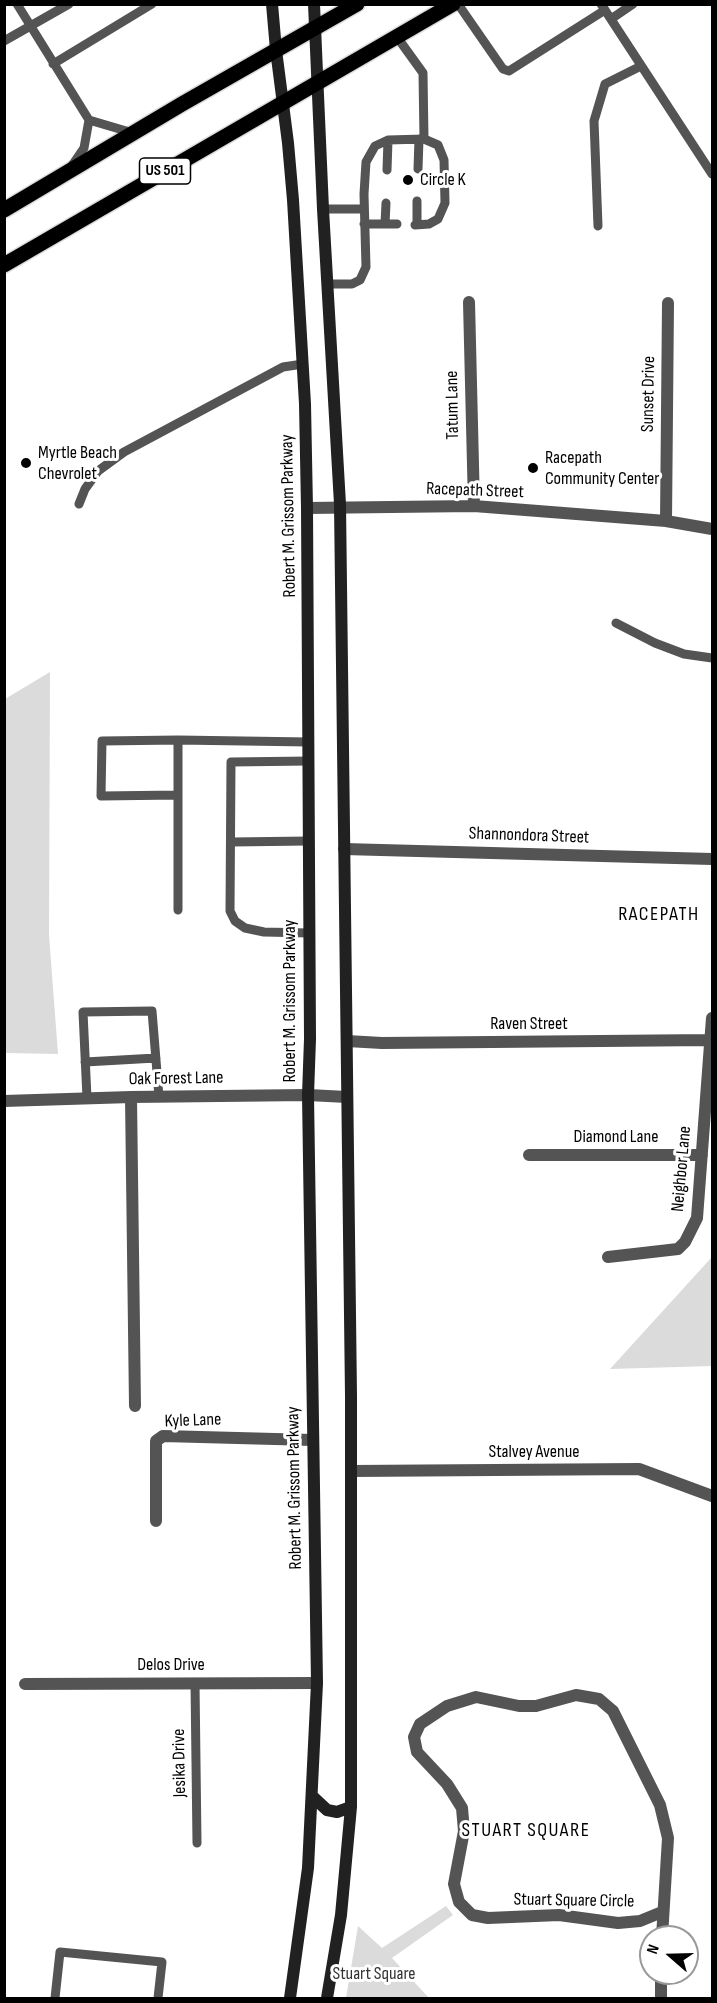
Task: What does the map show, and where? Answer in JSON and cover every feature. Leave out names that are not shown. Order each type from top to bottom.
[{"type":"main road","name":"Robert M. Grissom Parkway","points":[[272,4],[293,200],[303,364],[307,508],[310,1039],[308,1095],[317,1683],[308,1868],[290,1998]]},
{"type":"main road","points":[[315,4],[323,209],[340,507],[351,1471],[351,1807],[341,1915],[327,1998]]},
{"type":"main road","name":"US 501","points":[[4,210],[357,4]]},
{"type":"main road","name":"US 501","points":[[4,265],[453,4]]},
{"type":"main road","points":[[312,1796],[327,1810],[337,1812],[351,1807]]},
{"type":"street","name":"Tatum Lane","points":[[469,302],[474,506]]},
{"type":"street","name":"Sunset Drive","points":[[666,521],[668,303]]},
{"type":"street","name":"Racepath Street","points":[[307,508],[474,506],[666,521],[712,529]]},
{"type":"street","name":"Shannondora Street","points":[[344,849],[712,859]]},
{"type":"street","name":"Neighbor Lane","points":[[609,1257],[678,1248],[685,1242],[698,1218],[712,1018]]},
{"type":"street","name":"Raven Street","points":[[346,1041],[382,1043],[711,1040]]},
{"type":"street","name":"Oak Forest Lane","points":[[4,1101],[131,1097],[308,1095],[347,1097]]},
{"type":"street","points":[[131,1097],[135,1406]]},
{"type":"street","name":"Diamond Lane","points":[[530,1155],[702,1155]]},
{"type":"street","name":"Kyle Lane","points":[[156,1521],[156,1441],[163,1436],[312,1440]]},
{"type":"street","name":"Stalvey Avenue","points":[[351,1471],[639,1469],[712,1496]]},
{"type":"street","name":"Delos Drive","points":[[25,1684],[317,1683]]},
{"type":"street","name":"Stuart Square Circle","points":[[662,1912],[640,1921],[618,1923],[559,1915],[488,1918],[472,1915],[459,1902],[454,1884],[464,1831],[462,1808],[447,1784],[417,1752],[414,1737],[420,1724],[447,1706],[476,1697],[519,1706],[536,1706],[576,1695],[599,1699],[613,1711],[660,1805],[668,1838],[662,1925]]},
{"type":"lane","points":[[17,4],[88,120],[84,148],[68,171]]},
{"type":"lane","points":[[4,41],[69,4]]},
{"type":"lane","points":[[53,64],[152,4]]},
{"type":"lane","points":[[458,4],[503,69],[509,71],[603,7],[712,174]]},
{"type":"lane","points":[[611,19],[633,4]]},
{"type":"lane","points":[[397,37],[423,73],[422,139],[418,169]]},
{"type":"lane","points":[[598,226],[594,121],[605,84],[642,66]]},
{"type":"lane","points":[[88,120],[133,133]]},
{"type":"lane","points":[[327,284],[352,284],[360,280],[366,267],[364,209],[366,162],[375,146],[388,140],[422,139],[438,145],[444,160],[445,203],[438,219],[429,224],[416,225],[417,201]]},
{"type":"lane","points":[[387,170],[388,140]]},
{"type":"lane","points":[[385,224],[386,203]]},
{"type":"lane","points":[[323,209],[364,209]]},
{"type":"lane","points":[[364,224],[397,224]]},
{"type":"lane","points":[[79,504],[85,489],[98,471],[124,452],[283,367],[303,364]]},
{"type":"lane","points":[[616,623],[655,643],[684,654],[712,658]]},
{"type":"lane","points":[[178,740],[178,910]]},
{"type":"lane","points":[[178,795],[101,796],[102,741],[309,742]]},
{"type":"lane","points":[[309,762],[231,762],[230,911],[235,921],[245,928],[264,932],[309,933]]},
{"type":"lane","points":[[232,842],[308,841]]},
{"type":"lane","points":[[87,1098],[83,1012],[152,1011],[159,1097]]},
{"type":"lane","points":[[86,1062],[156,1058]]},
{"type":"lane","name":"Jesika Drive","points":[[195,1683],[197,1843]]},
{"type":"lane","points":[[55,1998],[60,1952],[162,1962],[159,1998]]},
{"type":"green space","points":[[50,672],[49,935],[58,1054],[5,1053],[5,699]]},
{"type":"green space","points":[[712,1250],[712,1366],[610,1369],[711,1258]]},
{"type":"green space","name":"Stuart Square","points":[[446,1906],[453,1915],[392,1958],[429,1998],[346,1998],[358,1926],[382,1948]]},
{"type":"place","name":"Circle K","points":[[408,180]]},
{"type":"place","name":"Myrtle Beach Chevrolet","points":[[26,463]]},
{"type":"place","name":"Racepath Community Center","points":[[533,468]]},
{"type":"district","name":"RACEPATH","points":[[659,915]]},
{"type":"district","name":"STUART SQUARE","points":[[526,1831]]}]
